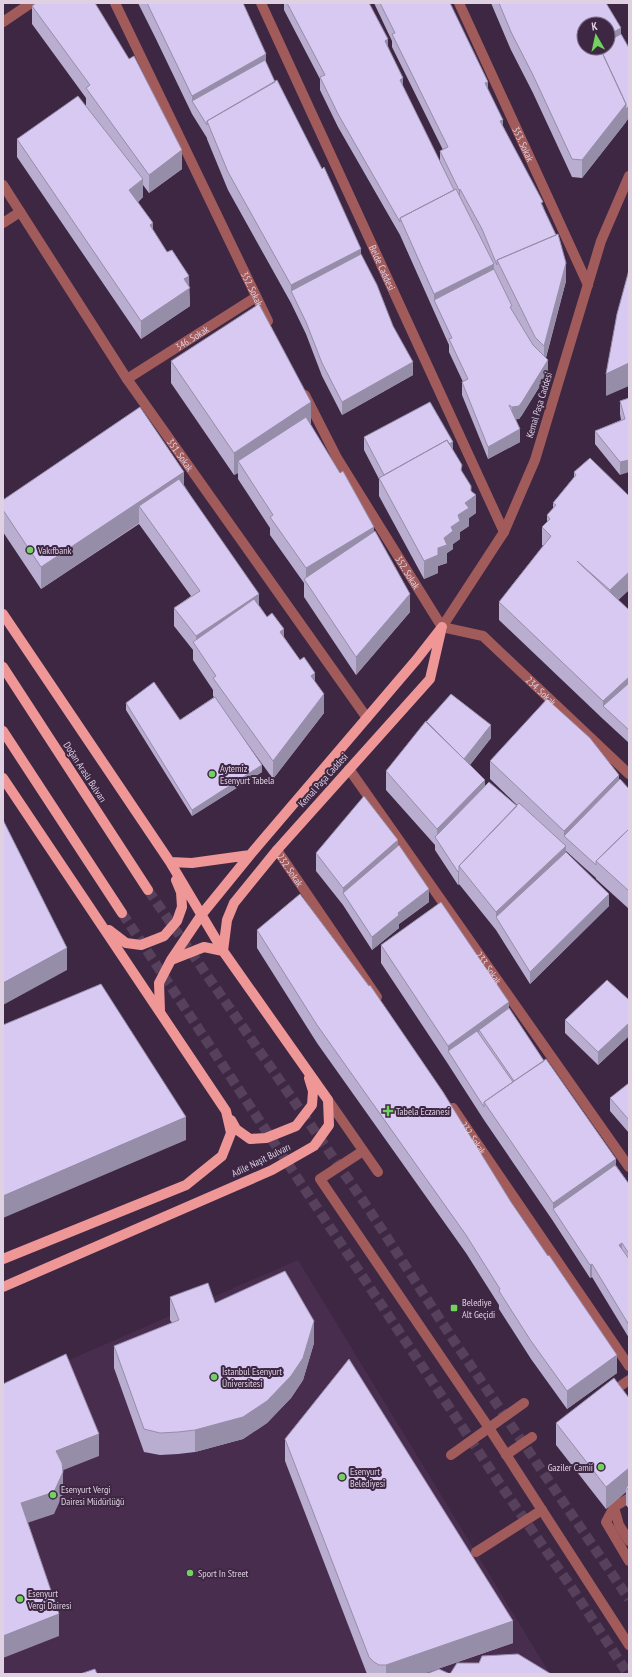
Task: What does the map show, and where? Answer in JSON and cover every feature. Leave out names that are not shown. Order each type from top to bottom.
[{"type":"main road","points":[[3,614],[170,862],[223,951],[328,1100]]},
{"type":"main road","name":"Kemal Paşa Caddesi","points":[[160,1011],[160,983],[171,960],[202,914],[442,627]]},
{"type":"main road","name":"Kemal Paşa Caddesi","points":[[223,951],[227,920],[234,903],[276,850],[430,678],[442,627]]},
{"type":"main road","name":"Doğan Araslı Bulvarı","points":[[3,667],[148,890]]},
{"type":"main road","points":[[3,731],[122,913]]},
{"type":"main road","points":[[3,778],[160,1011],[226,1111],[236,1129],[250,1138],[266,1138],[296,1126],[312,1105],[313,1091],[308,1072]]},
{"type":"main road","points":[[170,862],[192,863],[250,855]]},
{"type":"main road","points":[[102,925],[126,943],[141,945],[164,936],[177,921],[182,907],[180,892],[170,862]]},
{"type":"main road","points":[[171,960],[204,947],[223,951]]},
{"type":"main road","name":"Adile Naşit Bulvarı","points":[[3,1287],[279,1166],[314,1146],[330,1125],[328,1100]]},
{"type":"main road","points":[[3,1259],[186,1185],[222,1156],[231,1133],[226,1111]]},
{"type":"street","points":[[3,22],[31,3]]},
{"type":"street","name":"352. Sokak","points":[[115,3],[274,332]]},
{"type":"street","name":"Belde Caddesi","points":[[261,3],[504,532]]},
{"type":"street","name":"353. Sokak","points":[[459,3],[588,285]]},
{"type":"street","name":"Kemal Paşa Caddesi","points":[[442,627],[504,532],[535,460],[602,241],[629,176]]},
{"type":"street","name":"351. Sokak","points":[[3,185],[128,380],[143,408],[367,718]]},
{"type":"street","points":[[3,224],[20,212]]},
{"type":"street","name":"346. Sokak","points":[[128,380],[256,297]]},
{"type":"street","name":"352. Sokak","points":[[302,388],[337,458],[442,627]]},
{"type":"street","name":"234. Sokak","points":[[442,627],[483,636],[629,774]]},
{"type":"street","name":"233. Sokak","points":[[349,769],[629,1168]]},
{"type":"street","name":"232. Sokak","points":[[276,850],[384,1007]]},
{"type":"street","name":"232. Sokak","points":[[446,1098],[629,1366]]},
{"type":"street","points":[[328,1100],[378,1172]]},
{"type":"street","points":[[363,1151],[320,1179],[489,1428],[629,1645]]},
{"type":"street","points":[[598,1402],[629,1380]]},
{"type":"street","points":[[451,1455],[524,1403]]},
{"type":"street","points":[[506,1455],[532,1437]]},
{"type":"street","points":[[629,1498],[614,1507],[606,1522],[629,1561]]},
{"type":"street","points":[[614,1507],[619,1525],[629,1541]]},
{"type":"street","points":[[476,1552],[542,1510]]},
{"type":"shaded area","points":[[298,1260],[550,1674],[3,1674],[3,1389]]},
{"type":"building","points":[[36,3],[95,3],[129,59],[134,56],[182,150],[149,175],[86,88],[90,85],[32,6]]},
{"type":"building","points":[[147,3],[243,3],[266,54],[192,96]]},
{"type":"building","points":[[287,3],[369,3],[388,39],[385,41],[403,78],[400,80],[454,190],[400,218],[400,222],[338,114],[320,77],[325,75]]},
{"type":"building","points":[[380,3],[450,3],[488,82],[485,83],[503,120],[500,121],[543,202],[541,203],[556,235],[497,260],[497,265],[482,229],[460,189],[459,190],[440,151],[448,147],[392,34],[395,33]]},
{"type":"building","points":[[499,3],[606,3],[614,16],[576,16],[576,56],[604,56],[626,104],[582,160],[572,159],[533,75],[511,32]]},
{"type":"building","points":[[616,20],[621,28],[616,31]]},
{"type":"building","points":[[621,34],[629,48],[629,106],[626,109],[626,104],[604,56],[616,56],[616,37]]},
{"type":"building","points":[[265,60],[275,82],[207,121],[207,125],[192,101]]},
{"type":"building","points":[[277,80],[322,169],[324,167],[361,249],[291,285],[228,172],[207,121]]},
{"type":"building","points":[[78,96],[143,179],[129,190],[153,223],[150,225],[167,252],[172,250],[189,276],[184,279],[190,288],[141,321],[17,139]]},
{"type":"building","points":[[456,189],[494,264],[434,294],[400,218]]},
{"type":"building","points":[[558,234],[566,263],[544,346],[535,337],[497,260]]},
{"type":"building","points":[[361,254],[377,285],[393,326],[413,362],[342,402],[322,363],[306,322],[291,291]]},
{"type":"building","points":[[494,269],[512,306],[510,307],[533,345],[548,360],[519,406],[512,407],[509,405],[520,429],[488,447],[462,382],[468,379],[449,339],[452,338],[434,300]]},
{"type":"building","points":[[629,270],[629,363],[606,374],[617,314]]},
{"type":"building","points":[[259,304],[311,402],[234,453],[171,361]]},
{"type":"building","points":[[629,398],[629,460],[620,462],[595,431],[625,419],[620,401]]},
{"type":"building","points":[[430,402],[453,442],[449,444],[447,440],[384,475],[364,437]]},
{"type":"building","points":[[140,407],[184,472],[41,567],[3,510],[3,500]]},
{"type":"building","points":[[306,417],[340,473],[343,471],[374,527],[306,568],[270,517],[273,515],[238,461]]},
{"type":"building","points":[[447,440],[462,465],[461,470],[471,486],[471,491],[476,495],[465,503],[469,508],[458,515],[460,521],[451,527],[453,531],[444,538],[447,545],[438,548],[438,555],[424,561],[379,478]]},
{"type":"building","points":[[590,458],[629,496],[629,572],[610,590],[577,561],[629,610],[629,677],[603,701],[499,602],[551,536],[542,527],[550,519],[547,515],[556,505],[553,503],[576,475],[574,472]]},
{"type":"building","points":[[179,479],[259,594],[196,636],[174,608],[200,591],[139,506]]},
{"type":"building","points":[[375,531],[410,594],[356,657],[304,579]]},
{"type":"building","points":[[254,599],[267,617],[272,613],[284,629],[280,632],[300,660],[304,657],[315,673],[311,676],[324,694],[273,761],[213,678],[216,676],[193,642]]},
{"type":"building","points":[[154,682],[180,720],[215,697],[262,765],[192,810],[126,703]]},
{"type":"building","points":[[629,683],[629,730],[603,706]]},
{"type":"building","points":[[451,694],[491,725],[464,759],[426,722]]},
{"type":"building","points":[[547,699],[590,738],[619,775],[564,831],[490,761]]},
{"type":"building","points":[[426,721],[485,780],[437,829],[386,771]]},
{"type":"building","points":[[620,779],[629,789],[629,829],[596,861],[596,865],[564,836]]},
{"type":"building","points":[[489,782],[517,806],[459,866],[458,872],[435,837]]},
{"type":"building","points":[[364,796],[398,840],[343,888],[316,853]]},
{"type":"building","points":[[519,803],[566,846],[496,912],[459,866]]},
{"type":"building","points":[[3,820],[67,948],[3,983]]},
{"type":"building","points":[[629,829],[629,891],[596,861]]},
{"type":"building","points":[[399,845],[429,889],[398,913],[399,915],[372,937],[343,893]]},
{"type":"building","points":[[566,852],[609,894],[530,972],[496,917]]},
{"type":"building","points":[[300,894],[369,986],[370,985],[443,1092],[511,1202],[617,1355],[567,1391],[531,1341],[466,1235],[317,1025],[257,930]]},
{"type":"building","points":[[441,902],[509,1002],[448,1046],[381,945]]},
{"type":"building","points":[[607,980],[629,1000],[629,1023],[598,1052],[565,1020]]},
{"type":"building","points":[[101,984],[186,1117],[3,1196],[3,1025]]},
{"type":"building","points":[[509,1008],[544,1061],[514,1081],[479,1030]]},
{"type":"building","points":[[477,1031],[513,1082],[484,1102],[484,1107],[448,1051]]},
{"type":"building","points":[[546,1059],[616,1159],[553,1203],[484,1102]]},
{"type":"building","points":[[629,1083],[629,1120],[610,1098]]},
{"type":"building","points":[[615,1165],[629,1184],[629,1254],[622,1243],[619,1245],[629,1259],[629,1325],[592,1264],[590,1265],[553,1209]]},
{"type":"building","points":[[285,1271],[314,1321],[303,1358],[291,1376],[267,1401],[243,1417],[195,1430],[160,1433],[144,1429],[114,1346],[179,1320],[170,1297],[208,1283],[215,1303]]},
{"type":"building","points":[[66,1354],[99,1434],[56,1451],[62,1463],[63,1472],[54,1492],[21,1503],[59,1614],[3,1636],[3,1384]]},
{"type":"building","points":[[349,1359],[513,1621],[386,1665],[379,1665],[369,1657],[285,1439]]},
{"type":"building","name":"Gaziler Camii","points":[[614,1378],[629,1398],[629,1468],[606,1487],[556,1423]]},
{"type":"building","points":[[518,1654],[551,1674],[450,1674],[457,1663],[479,1663],[482,1656]]},
{"type":"building","points":[[95,1669],[97,1674],[80,1674]]},
{"type":"building","points":[[439,1669],[450,1674],[426,1674]]},
{"type":"tunnel","points":[[148,890],[366,1205],[452,1338],[629,1599]]},
{"type":"tunnel","points":[[122,913],[500,1484],[574,1591],[628,1674]]},
{"type":"place","name":"Vakıfbank","points":[[30,550]]},
{"type":"place","name":"Aytemiz Esenyurt Tabela","points":[[212,774]]},
{"type":"place","name":"Tabela Eczanesi","points":[[388,1111]]},
{"type":"place","name":"Belediye Alt Geçidi","points":[[454,1308]]},
{"type":"place","name":"İstanbul Esenyurt Üniversitesi","points":[[214,1377]]},
{"type":"place","name":"Gaziler Camii","points":[[601,1467]]},
{"type":"place","name":"Esenyurt Belediyesi","points":[[342,1477]]},
{"type":"place","name":"Esenyurt Vergi Dairesi Müdürlüğü","points":[[53,1495]]},
{"type":"place","name":"Sport In Street","points":[[190,1573]]},
{"type":"place","name":"Esenyurt Vergi Dairesi","points":[[20,1599]]}]
